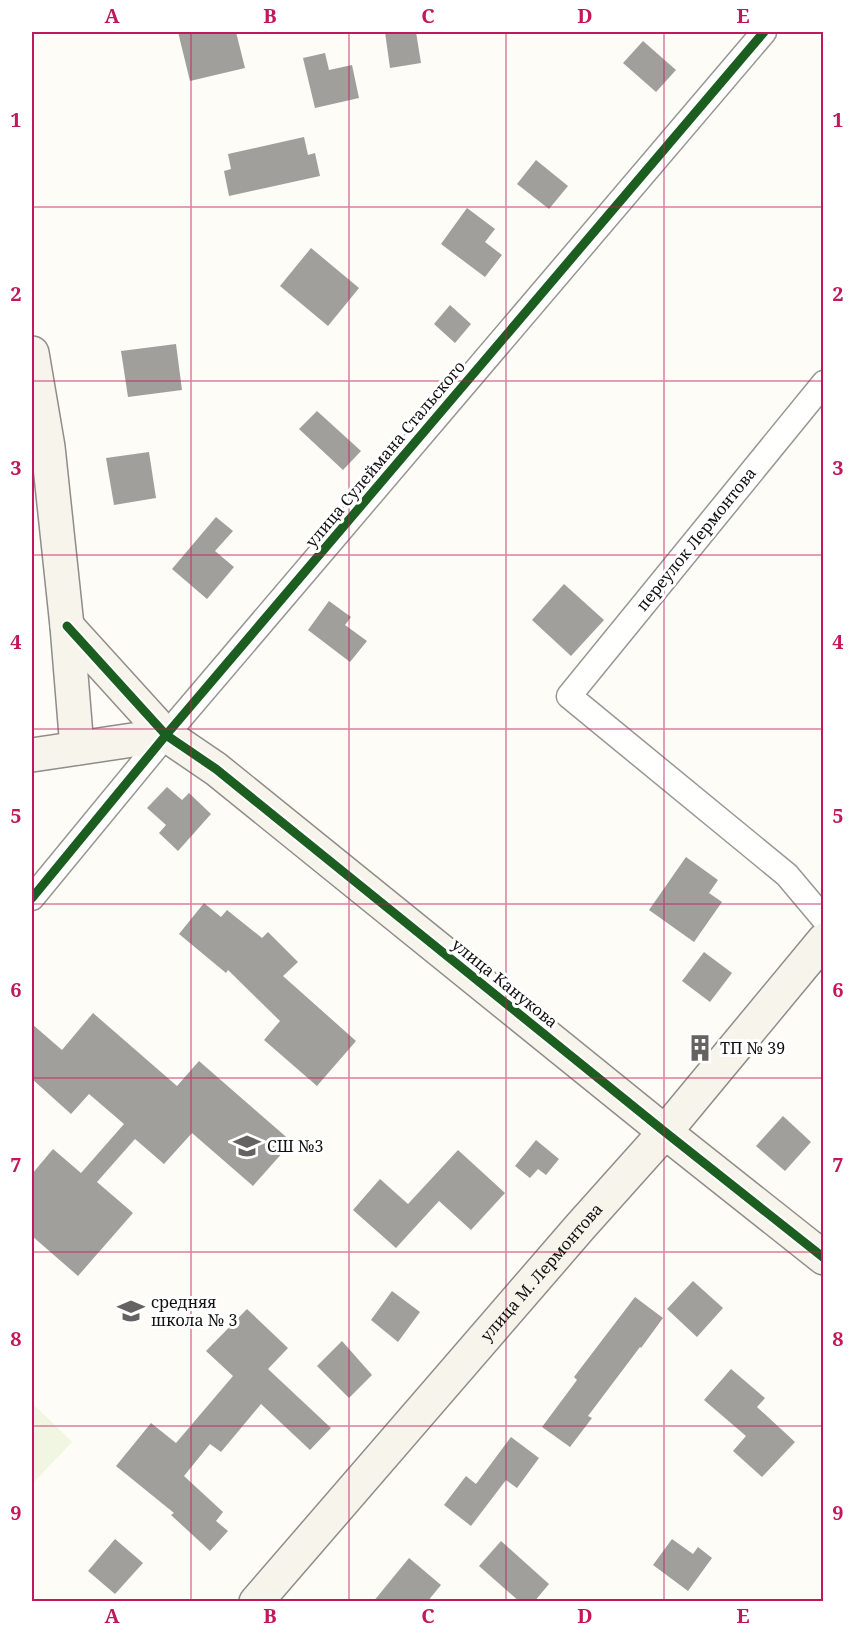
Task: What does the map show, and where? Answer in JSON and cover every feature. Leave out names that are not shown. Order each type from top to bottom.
[{"type":"street","name":"улица Сулеймана Стальского","points":[[32,898],[166,735],[764,32]]},
{"type":"street","points":[[32,353],[48,447],[67,626],[76,748]]},
{"type":"street","name":"переулок Лермонтова","points":[[824,383],[569,696],[787,875],[824,919]]},
{"type":"street","name":"улица Канукова","points":[[67,626],[166,735],[216,769],[824,1258]]},
{"type":"street","points":[[32,755],[166,735]]},
{"type":"street","name":"улица М. Лермонтова","points":[[256,1602],[665,1132],[824,940]]},
{"type":"green space","points":[[32,1403],[72,1442],[32,1484]]},
{"type":"building","points":[[178,32],[236,32],[245,68],[190,81]]},
{"type":"building","points":[[385,32],[416,32],[421,63],[390,68]]},
{"type":"building","points":[[643,41],[676,70],[656,92],[623,63]]},
{"type":"building","points":[[325,53],[329,70],[352,65],[359,98],[315,108],[303,58]]},
{"type":"building","points":[[304,137],[308,155],[315,153],[320,176],[229,196],[224,171],[231,169],[228,154]]},
{"type":"building","points":[[536,160],[568,186],[549,209],[517,184]]},
{"type":"building","points":[[467,208],[495,229],[485,242],[502,255],[485,277],[441,244]]},
{"type":"building","points":[[311,248],[359,288],[328,326],[280,286]]},
{"type":"building","points":[[450,305],[471,324],[455,343],[434,324]]},
{"type":"building","points":[[176,344],[182,390],[128,397],[121,351]]},
{"type":"building","points":[[317,411],[361,451],[343,470],[299,429]]},
{"type":"building","points":[[149,452],[156,498],[114,505],[106,458]]},
{"type":"building","points":[[216,517],[233,531],[215,551],[234,567],[207,599],[172,569]]},
{"type":"building","points":[[564,584],[604,620],[571,656],[532,620]]},
{"type":"building","points":[[329,601],[351,617],[345,625],[367,641],[350,662],[308,630]]},
{"type":"building","points":[[167,787],[182,800],[189,793],[211,814],[178,851],[159,833],[166,825],[147,808]]},
{"type":"building","points":[[686,857],[718,880],[709,893],[722,902],[694,942],[649,910]]},
{"type":"building","points":[[204,903],[221,917],[227,910],[262,938],[268,932],[298,962],[283,976],[356,1041],[317,1086],[264,1040],[280,1021],[228,970],[226,973],[179,934]]},
{"type":"building","points":[[704,952],[732,973],[710,1002],[682,981]]},
{"type":"building","name":"СШ №3","points":[[93,1013],[177,1086],[199,1061],[292,1142],[253,1186],[192,1133],[164,1164],[135,1139],[97,1182],[133,1213],[78,1276],[32,1236],[32,1174],[53,1149],[81,1173],[124,1124],[89,1094],[71,1114],[32,1079],[32,1024],[62,1050]]},
{"type":"building","points":[[783,1116],[811,1142],[785,1171],[756,1146]]},
{"type":"building","points":[[536,1140],[559,1159],[546,1175],[538,1169],[530,1178],[515,1166]]},
{"type":"building","points":[[458,1150],[505,1193],[471,1230],[439,1201],[396,1248],[353,1210],[380,1179],[408,1204]]},
{"type":"building","points":[[693,1281],[723,1308],[697,1337],[667,1309]]},
{"type":"building","points":[[392,1291],[420,1312],[398,1342],[371,1320]]},
{"type":"building","points":[[635,1297],[663,1318],[588,1416],[592,1418],[570,1447],[542,1427],[577,1380],[574,1377]]},
{"type":"building","points":[[247,1309],[288,1348],[268,1369],[331,1428],[310,1450],[261,1404],[221,1452],[210,1444],[184,1476],[223,1512],[216,1521],[228,1531],[210,1551],[171,1515],[174,1513],[116,1466],[151,1423],[176,1443],[233,1376],[206,1351]]},
{"type":"building","points":[[342,1341],[372,1375],[349,1398],[317,1366]]},
{"type":"building","points":[[731,1369],[765,1398],[757,1407],[795,1442],[762,1477],[733,1451],[746,1436],[704,1400]]},
{"type":"building","points":[[511,1437],[539,1458],[517,1488],[506,1480],[471,1526],[444,1505],[466,1476],[476,1484]]},
{"type":"building","points":[[115,1539],[143,1563],[115,1594],[88,1571]]},
{"type":"building","points":[[672,1539],[693,1554],[698,1547],[712,1558],[688,1591],[653,1565]]},
{"type":"building","points":[[501,1541],[549,1584],[534,1602],[520,1602],[479,1566]]},
{"type":"building","points":[[409,1558],[441,1585],[427,1602],[373,1602]]},
{"type":"cycle path","points":[[32,898],[166,735],[764,32]]},
{"type":"cycle path","points":[[67,626],[166,735],[216,769],[824,1258]]},
{"type":"place","name":"ТП № 39","points":[[700,1048]]},
{"type":"place","name":"СШ №3","points":[[247,1146]]},
{"type":"place","name":"средняя школа № 3","points":[[131,1311]]}]
